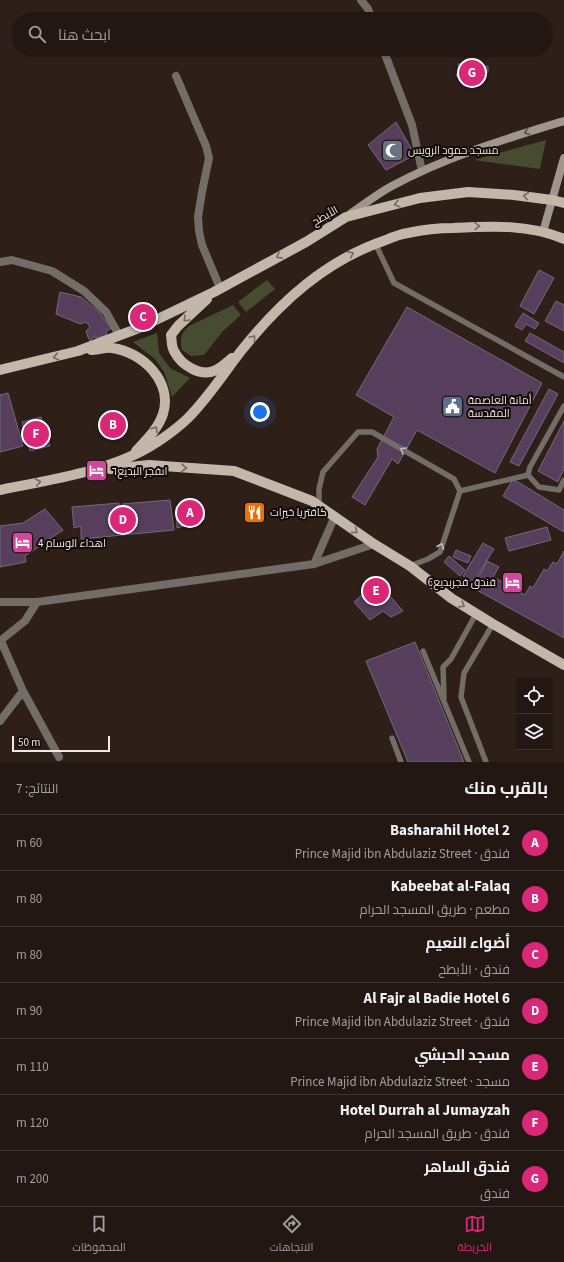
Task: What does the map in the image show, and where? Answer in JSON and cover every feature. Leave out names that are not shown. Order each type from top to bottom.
[{"type":"main road","points":[[346,217],[389,187],[422,171],[459,155],[564,121]]},
{"type":"main road","points":[[543,232],[564,158]]},
{"type":"main road","name":"الأبطح","points":[[78,351],[139,328],[217,290],[306,242],[346,217],[420,198],[468,192],[514,194],[564,203]]},
{"type":"main road","points":[[0,490],[90,470],[129,458],[154,444],[188,418],[264,324],[293,295],[329,267],[366,247],[406,233],[448,228],[486,226],[527,228],[563,235]]},
{"type":"main road","points":[[217,290],[178,326],[171,335],[173,349],[180,361],[193,369],[205,372],[216,370],[242,350]]},
{"type":"main road","points":[[0,370],[78,351],[112,348],[133,355],[150,367],[160,381],[165,400],[163,415],[154,432],[129,458]]},
{"type":"main road","points":[[90,470],[149,465],[234,471],[312,500],[374,544],[410,566],[451,598],[564,666]]},
{"type":"street","points":[[361,0],[369,12]]},
{"type":"street","points":[[386,56],[412,125],[422,171]]},
{"type":"street","points":[[176,76],[206,146],[209,158],[198,217],[202,245],[217,290]]},
{"type":"street","points":[[0,262],[12,260],[52,272],[84,291],[106,312],[119,335]]},
{"type":"street","points":[[314,564],[334,516]]},
{"type":"street","points":[[0,602],[37,602],[314,564],[374,544]]},
{"type":"street","points":[[37,602],[25,621],[0,641],[23,691],[59,758]]},
{"type":"street","points":[[0,720],[23,691]]},
{"type":"lane","points":[[375,243],[394,283],[564,377]]},
{"type":"lane","points":[[528,475],[530,468],[564,406]]},
{"type":"lane","points":[[318,504],[318,489],[323,472],[358,432],[372,432],[454,479],[460,491],[440,552],[428,559],[410,566]]},
{"type":"lane","points":[[528,475],[539,487],[559,490],[564,480]]},
{"type":"lane","points":[[460,491],[528,475]]},
{"type":"lane","points":[[445,702],[443,667],[451,659],[476,614]]},
{"type":"lane","points":[[486,762],[461,697],[464,673],[492,624]]},
{"type":"lane","points":[[423,651],[469,762]]},
{"type":"lane","points":[[392,738],[401,762]]},
{"type":"green space","points":[[546,140],[540,169],[474,160]]},
{"type":"green space","points":[[267,280],[275,289],[246,312],[238,302]]},
{"type":"green space","points":[[233,305],[241,315],[223,331],[204,355],[191,356],[182,350],[181,337],[189,326]]},
{"type":"green space","points":[[157,333],[159,353],[170,368],[190,378],[172,397],[164,372],[155,359],[133,342]]},
{"type":"building","points":[[468,63],[470,70],[488,66],[488,72],[481,78],[481,82],[469,85],[466,76],[457,77],[456,74],[460,73],[458,64]]},
{"type":"building","name":"مسجد حمود الرويس","points":[[396,122],[415,155],[386,170],[368,145]]},
{"type":"building","points":[[539,270],[554,278],[534,314],[520,306]]},
{"type":"building","points":[[60,292],[81,297],[99,312],[111,328],[106,332],[107,335],[97,338],[94,337],[90,341],[86,331],[90,327],[86,322],[80,324],[56,314]]},
{"type":"building","points":[[556,301],[564,305],[564,331],[545,321]]},
{"type":"building","name":"أمانة العاصمة المقدسة","points":[[407,307],[542,383],[495,473],[417,430],[398,464],[392,459],[365,505],[352,497],[378,457],[377,449],[394,417],[356,395]]},
{"type":"building","points":[[523,313],[539,323],[535,329],[526,324],[522,330],[515,326]]},
{"type":"building","points":[[530,333],[564,352],[564,363],[525,341]]},
{"type":"building","points":[[549,389],[558,394],[519,466],[510,462]]},
{"type":"building","points":[[8,393],[23,446],[0,452],[0,395]]},
{"type":"building","points":[[41,417],[50,446],[30,451],[22,422]]},
{"type":"building","points":[[564,421],[564,469],[558,482],[538,471]]},
{"type":"building","points":[[513,479],[564,510],[564,532],[503,496]]},
{"type":"building","points":[[170,500],[174,530],[81,539],[81,526],[74,528],[72,507],[119,503],[119,513],[123,513],[122,504]]},
{"type":"building","points":[[176,507],[202,507],[205,519],[177,528]]},
{"type":"building","name":"اهداء الوسام 4","points":[[45,509],[63,530],[25,556],[26,562],[0,567],[0,526],[23,523]]},
{"type":"building","points":[[547,527],[551,540],[509,551],[505,538]]},
{"type":"building","points":[[483,543],[494,549],[473,583],[463,576]]},
{"type":"building","points":[[456,550],[471,556],[468,563],[453,557]]},
{"type":"building","points":[[564,551],[564,638],[473,588],[487,561],[499,567],[493,577],[503,582],[505,579],[517,585],[515,590],[525,595],[530,586],[533,588],[544,569],[547,571],[553,562],[557,564]]},
{"type":"building","points":[[449,556],[465,570],[460,576],[444,562]]},
{"type":"building","points":[[377,581],[403,611],[391,617],[383,611],[370,620],[354,602]]},
{"type":"building","points":[[415,642],[464,762],[408,762],[366,661]]},
{"type":"place","name":"فندق الساهر","points":[[472,73]]},
{"type":"place","name":"مسجد حمود الرويس","points":[[392,150]]},
{"type":"place","name":"أضواء النعيم","points":[[143,317]]},
{"type":"place","name":"أمانة العاصمة المقدسة","points":[[453,406]]},
{"type":"place","name":"Kabeebat al-Falaq","points":[[113,425]]},
{"type":"place","name":"Hotel Durrah al Jumayzah","points":[[36,434]]},
{"type":"place","name":"اىفجر البديع٦","points":[[96,471]]},
{"type":"place","name":"كافتريا خيرات","points":[[254,512]]},
{"type":"place","name":"Basharahil Hotel 2","points":[[190,513]]},
{"type":"place","name":"Al Fajr al Badie Hotel 6","points":[[123,520]]},
{"type":"place","name":"اهداء الوسام 4","points":[[22,543]]},
{"type":"place","name":"فندق فجربديع6","points":[[512,582]]},
{"type":"place","name":"مسجد الحبشي","points":[[376,591]]}]
